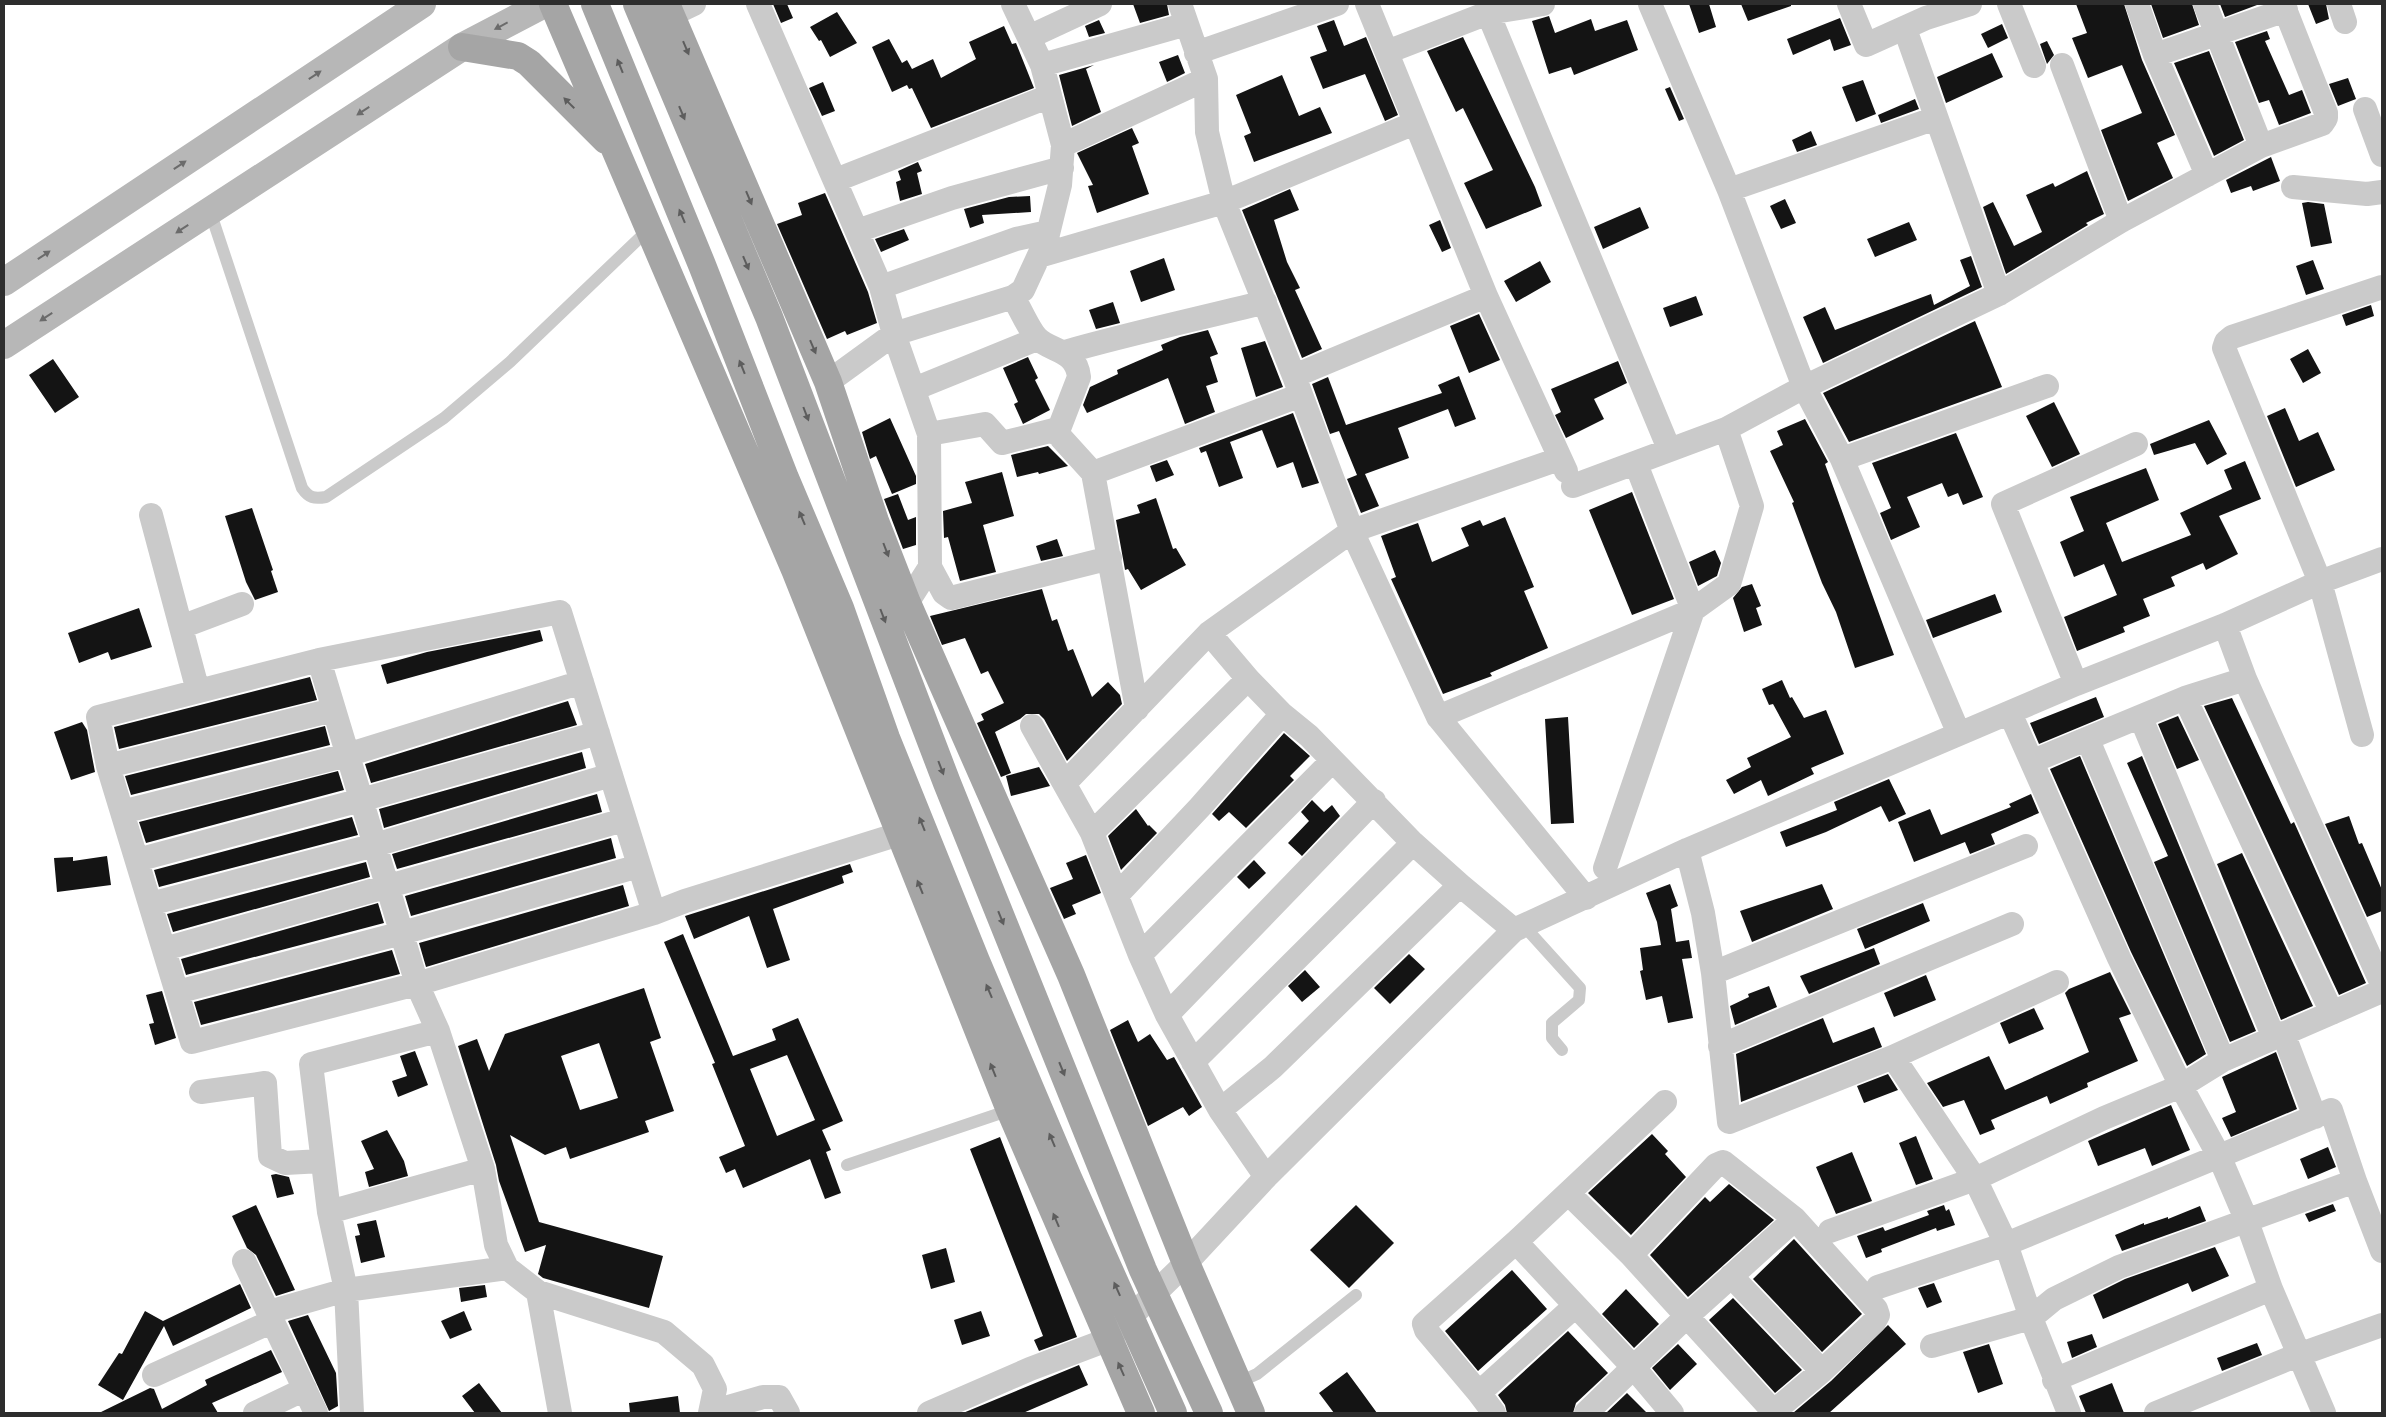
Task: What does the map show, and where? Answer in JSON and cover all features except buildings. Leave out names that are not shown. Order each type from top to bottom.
[{"type":"main road","points":[[552,4],[796,572],[898,834],[946,917],[1068,1178],[1174,1413]]},
{"type":"main road","points":[[595,4],[840,608],[886,738],[1010,1110],[1107,1340],[1141,1413]]},
{"type":"main road","points":[[637,4],[769,316],[947,782],[1154,1295],[1209,1413]]},
{"type":"main road","points":[[677,8],[828,382],[869,503],[907,603],[1072,975],[1186,1263],[1251,1413]]},
{"type":"main road","points":[[462,47],[518,56],[529,63],[615,150]]},
{"type":"main road","points":[[858,551],[869,503]]},
{"type":"street","points":[[4,282],[422,4]]},
{"type":"street","points":[[4,345],[462,47],[544,4]]},
{"type":"street","points":[[758,4],[881,286],[894,334],[929,434],[930,567],[944,593],[950,598],[1110,558]]},
{"type":"street","points":[[828,382],[894,334],[1013,297],[1023,290],[1048,232],[1062,157],[1042,65],[1013,4]]},
{"type":"street","points":[[1029,38],[1100,4]]},
{"type":"street","points":[[1196,53],[1337,4]]},
{"type":"street","points":[[1367,4],[1486,296],[1576,493],[1636,464],[1726,429],[1804,387],[1999,294],[2121,221],[2261,146],[2322,124],[2326,118],[2285,7],[2218,34],[2155,55]]},
{"type":"street","points":[[1387,52],[1488,13],[1543,4]]},
{"type":"street","points":[[1650,4],[1729,190],[1804,387],[1842,459],[1959,734]]},
{"type":"street","points":[[1849,4],[1866,45],[1905,29],[1924,11],[1969,4]]},
{"type":"street","points":[[2009,4],[2034,66]]},
{"type":"street","points":[[2137,4],[2155,55],[2207,175]]},
{"type":"street","points":[[2205,4],[2261,146]]},
{"type":"street","points":[[1042,65],[1184,9],[1196,53],[1206,79],[1207,132],[1224,202],[1298,385],[1352,531],[1438,716],[1586,898]]},
{"type":"street","points":[[1488,13],[1669,450]]},
{"type":"street","points":[[1905,29],[1999,294]]},
{"type":"street","points":[[2062,65],[2121,221]]},
{"type":"street","points":[[857,231],[1062,157],[1206,79]]},
{"type":"street","points":[[836,180],[1050,96]]},
{"type":"street","points":[[2365,109],[2382,154]]},
{"type":"street","points":[[1729,190],[1936,118]]},
{"type":"street","points":[[1039,256],[1224,202],[1415,123]]},
{"type":"street","points":[[2293,187],[2367,194],[2382,192]]},
{"type":"street","points":[[881,286],[1016,238],[1048,232]]},
{"type":"street","points":[[2362,735],[2320,582],[2224,348],[2226,342],[2232,337],[2382,287]]},
{"type":"street","points":[[1093,473],[1298,385],[1486,296]]},
{"type":"street","points":[[1013,297],[1037,339],[1065,352],[1076,368],[1079,377],[1057,434]]},
{"type":"street","points":[[1065,352],[1134,332],[1163,328],[1265,302]]},
{"type":"street","points":[[914,389],[1037,339]]},
{"type":"street","points":[[1842,459],[2047,386]]},
{"type":"street","points":[[929,434],[985,424],[1002,443],[1054,430],[1093,473],[1137,709]]},
{"type":"street","points":[[1438,716],[1692,610],[1729,584],[1752,506],[1726,429]]},
{"type":"street","points":[[2076,684],[2003,504],[2136,444]]},
{"type":"street","points":[[1065,783],[1209,632],[1352,531],[1559,459]]},
{"type":"street","points":[[1605,868],[1692,610],[1636,464]]},
{"type":"street","points":[[151,515],[198,691]]},
{"type":"street","points":[[929,1413],[1030,1369],[1107,1340],[1186,1263],[1266,1177],[1519,928],[1687,850],[2076,684],[2225,625],[2320,582],[2382,558]]},
{"type":"street","points":[[907,603],[930,567]]},
{"type":"street","points":[[181,627],[242,604]]},
{"type":"street","points":[[654,913],[560,612],[319,660],[98,717],[108,766],[192,1042],[417,984],[654,913],[694,898],[898,834]]},
{"type":"street","points":[[2225,625],[2245,679],[2382,984]]},
{"type":"street","points":[[1209,632],[1248,679],[1282,714],[1309,736],[1414,843],[1460,885],[1519,928]]},
{"type":"street","points":[[319,660],[346,755],[417,984],[438,1031],[483,1169],[496,1245],[507,1268],[538,1292],[664,1332],[703,1365],[715,1389],[711,1413],[763,1397],[779,1397],[788,1413]]},
{"type":"street","points":[[1092,833],[1248,679]]},
{"type":"street","points":[[2033,761],[2088,740],[2185,698],[2245,679]]},
{"type":"street","points":[[122,812],[346,755],[582,682]]},
{"type":"street","points":[[2185,698],[2332,1013]]},
{"type":"street","points":[[108,766],[333,710]]},
{"type":"street","points":[[2010,712],[2116,950],[2181,1086],[2220,1158],[2246,1219],[2271,1289],[2324,1413]]},
{"type":"street","points":[[1118,894],[1200,807],[1282,714]]},
{"type":"street","points":[[2141,718],[2315,1117]]},
{"type":"street","points":[[1032,726],[1092,833],[1118,894],[1140,955],[1167,1015],[1220,1110],[1266,1177]]},
{"type":"street","points":[[137,860],[361,800],[598,733]]},
{"type":"street","points":[[2088,740],[2223,1060]]},
{"type":"street","points":[[1140,955],[1332,760]]},
{"type":"street","points":[[150,904],[374,846],[611,775]]},
{"type":"street","points":[[1167,1015],[1374,801]]},
{"type":"street","points":[[164,949],[624,820]]},
{"type":"street","points":[[1193,1062],[1414,843]]},
{"type":"street","points":[[1713,973],[2026,846]]},
{"type":"street","points":[[1687,850],[1703,913],[1713,973],[1728,1122],[1894,1057],[2057,982]]},
{"type":"street","points":[[177,992],[402,933],[639,866]]},
{"type":"street","points":[[1220,1110],[1273,1067],[1460,885]]},
{"type":"street","points":[[1720,1046],[2012,924]]},
{"type":"street","points":[[1830,1231],[1975,1179],[2104,1118],[2181,1086],[2223,1060],[2382,991]]},
{"type":"street","points":[[352,1413],[346,1290],[329,1212],[310,1064],[438,1031]]},
{"type":"street","points":[[1894,1057],[1975,1179],[2006,1244],[2031,1318],[2068,1413]]},
{"type":"street","points":[[201,1092],[265,1083],[270,1156],[285,1163],[322,1161]]},
{"type":"street","points":[[1494,1413],[1426,1330],[1424,1324],[1569,1194],[1665,1102]]},
{"type":"street","points":[[1878,1287],[2006,1244],[2220,1158],[2331,1110],[2382,1251]]},
{"type":"street","points":[[1569,1194],[1631,1255],[1773,1412],[1822,1372],[1878,1315],[1870,1302],[1795,1219],[1723,1162],[1716,1166],[1631,1255]]},
{"type":"street","points":[[329,1212],[483,1169]]},
{"type":"street","points":[[1932,1346],[2031,1318],[2054,1299],[2119,1266],[2355,1180]]},
{"type":"street","points":[[1586,1413],[1635,1369],[1686,1317],[1795,1219]]},
{"type":"street","points":[[1516,1242],[1635,1369],[1672,1413]]},
{"type":"street","points":[[244,1261],[316,1413]]},
{"type":"street","points":[[154,1375],[271,1317],[346,1290],[507,1268]]},
{"type":"street","points":[[1731,1276],[1822,1372]]},
{"type":"street","points":[[2054,1380],[2271,1289]]},
{"type":"street","points":[[538,1292],[560,1413]]},
{"type":"street","points":[[1479,1393],[1574,1306]]},
{"type":"street","points":[[2156,1413],[2298,1355],[2382,1325]]},
{"type":"street","points":[[255,1413],[305,1389]]},
{"type":"lane","points":[[210,211],[302,488],[308,497],[317,499],[326,497],[444,418],[510,362],[649,229]]},
{"type":"lane","points":[[1519,928],[1580,988],[1579,1000],[1552,1023],[1552,1038],[1562,1050]]},
{"type":"lane","points":[[847,1165],[1010,1110]]},
{"type":"lane","points":[[1237,1383],[1257,1374],[1356,1295]]}]
